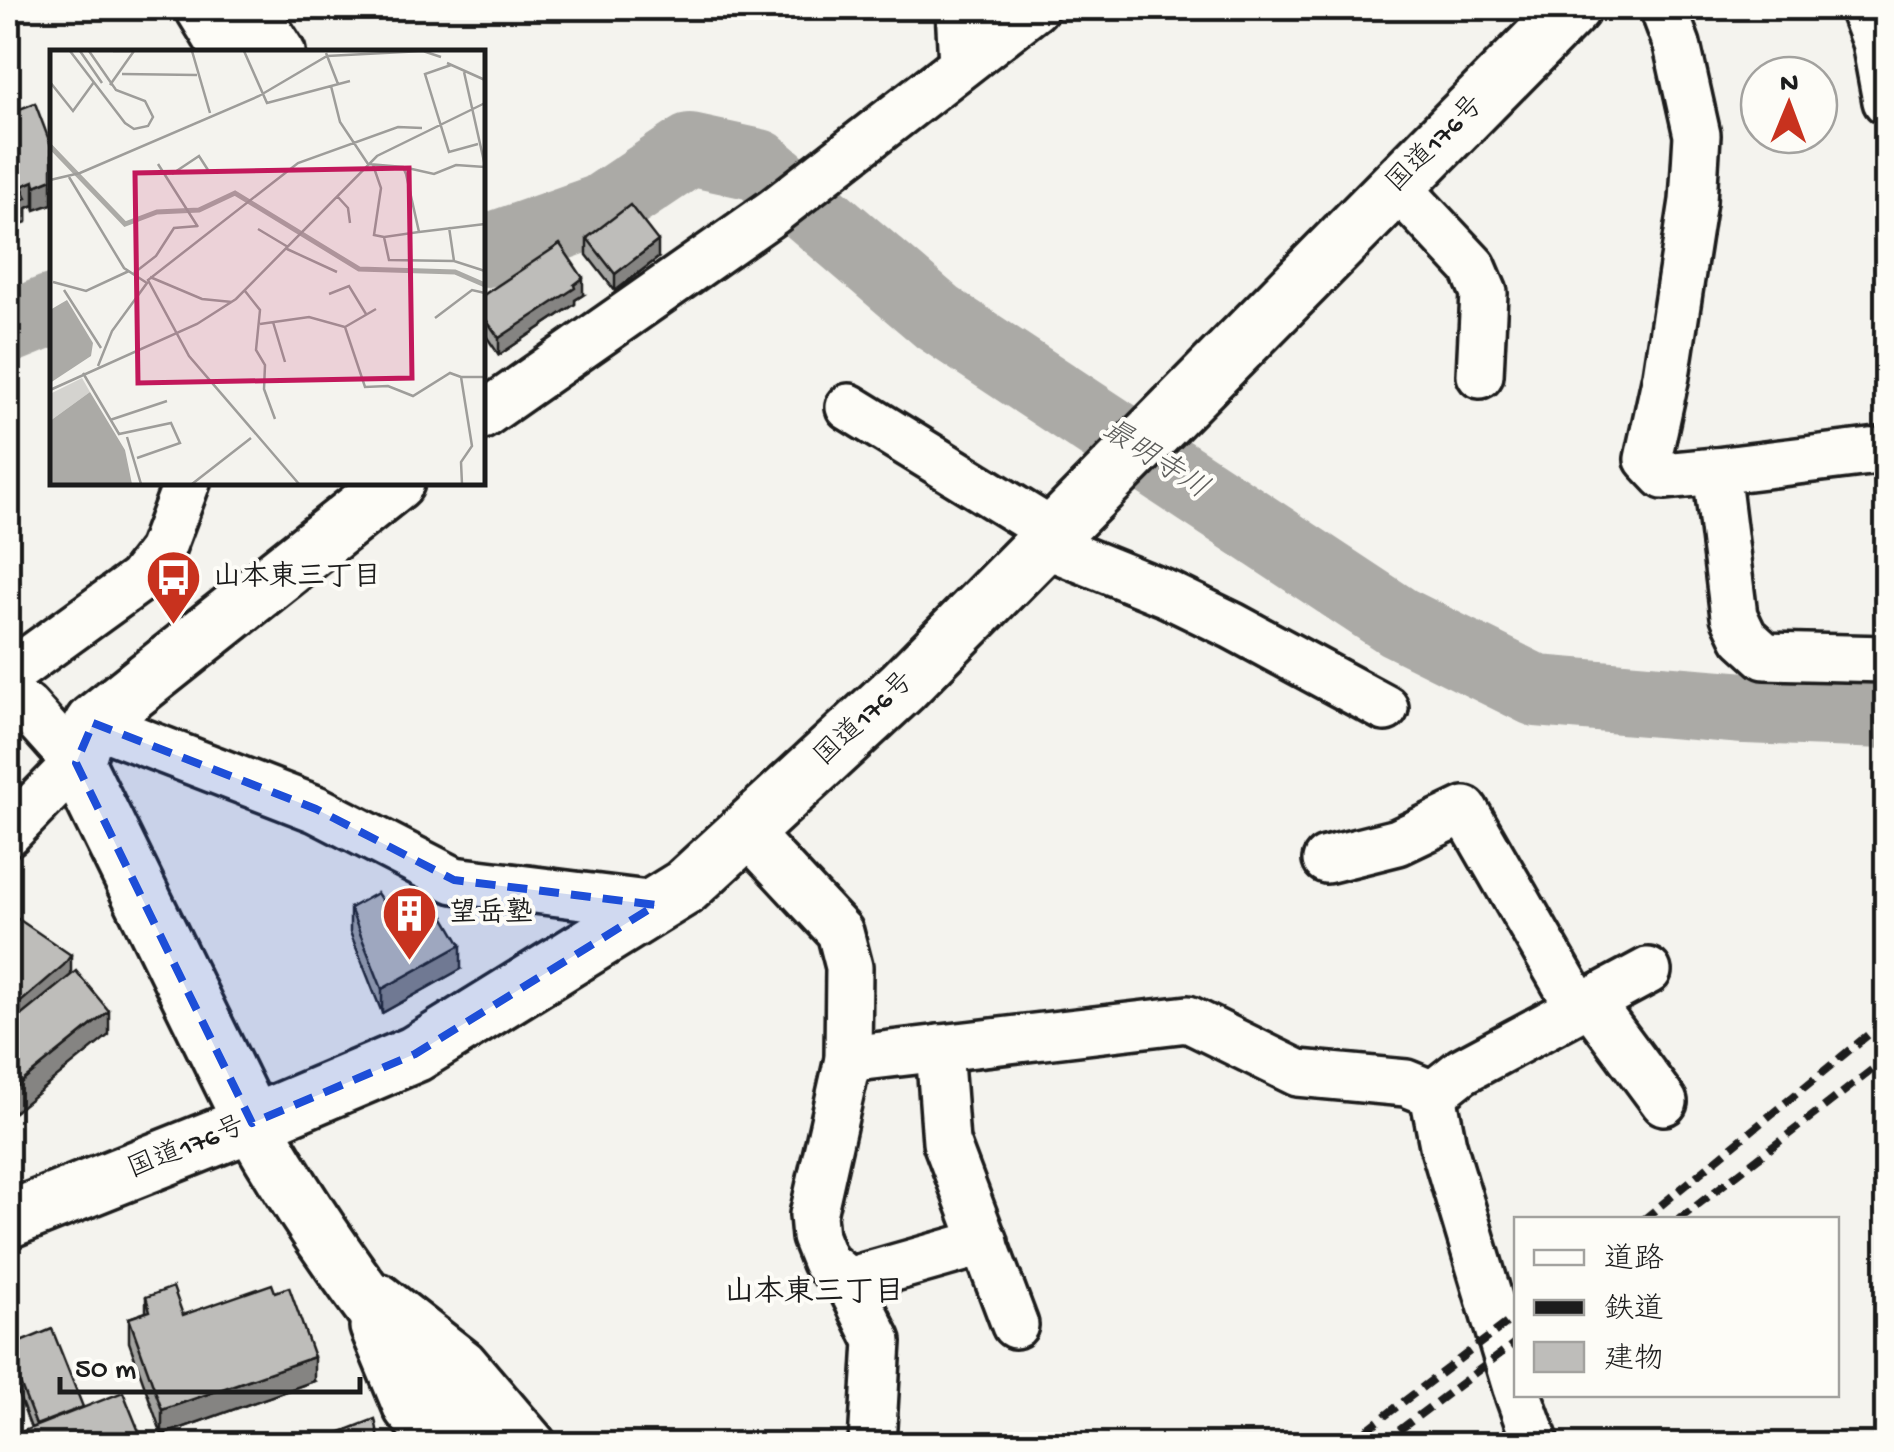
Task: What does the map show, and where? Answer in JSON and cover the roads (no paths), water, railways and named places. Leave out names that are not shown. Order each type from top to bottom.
[{"type":"main road","points":[[204,8],[260,27]]},
{"type":"main road","name":"国道176号","points":[[8,1220],[415,1054],[685,886],[902,687],[1572,8]]},
{"type":"main road","points":[[392,485],[85,743],[252,1123],[276,1166],[426,1379],[482,1444]]},
{"type":"street","points":[[959,8],[962,64]]},
{"type":"street","points":[[485,414],[773,212],[1035,8]]},
{"type":"street","points":[[1663,8],[1677,45],[1697,135],[1693,201],[1666,376],[1648,459],[1664,476],[1886,450]]},
{"type":"street","points":[[1862,8],[1875,42],[1886,102]]},
{"type":"street","points":[[1396,185],[1473,267],[1484,293],[1480,375]]},
{"type":"street","points":[[849,407],[1048,538],[1216,618],[1385,708]]},
{"type":"street","points":[[1716,471],[1734,616],[1744,637],[1765,656],[1886,659]]},
{"type":"street","points":[[8,674],[139,580],[161,551],[185,485]]},
{"type":"street","points":[[8,700],[85,743],[316,809],[454,880],[656,905]]},
{"type":"street","points":[[8,833],[85,743]]},
{"type":"street","points":[[1326,860],[1398,842],[1466,810],[1584,1005],[1664,1102]]},
{"type":"street","points":[[746,831],[840,932],[849,967],[848,1059],[813,1215],[815,1238],[825,1262],[848,1281],[878,1341],[872,1444]]},
{"type":"street","points":[[1433,1094],[1462,1072],[1648,972]]},
{"type":"street","points":[[848,1059],[1188,1019],[1298,1073],[1406,1083],[1433,1094]]},
{"type":"street","points":[[939,1048],[946,1142],[1015,1325]]},
{"type":"street","points":[[1433,1094],[1442,1145],[1514,1378]]},
{"type":"street","points":[[848,1281],[985,1242]]},
{"type":"street","points":[[351,1275],[408,1409],[437,1444]]},
{"type":"street","points":[[351,1275],[464,1363],[533,1444]]},
{"type":"street","points":[[1520,1397],[1536,1444]]},
{"type":"waterway","name":"最明寺川","points":[[485,251],[601,210],[690,150],[759,165],[938,318],[1398,622],[1537,691],[1745,708],[1886,713]]},
{"type":"waterway","name":"最明寺川","points":[[8,328],[50,311]]},
{"type":"railway","points":[[1647,1217],[1886,1020]]},
{"type":"railway","points":[[1682,1217],[1886,1059]]},
{"type":"railway","points":[[1348,1444],[1514,1318]]},
{"type":"railway","points":[[1381,1444],[1514,1344]]},
{"type":"place","name":"山本東三丁目","points":[[174,627]]},
{"type":"place","name":"望岳塾","points":[[410,963]]},
{"type":"district","name":"山本東三丁目","points":[[814,1294]]}]
